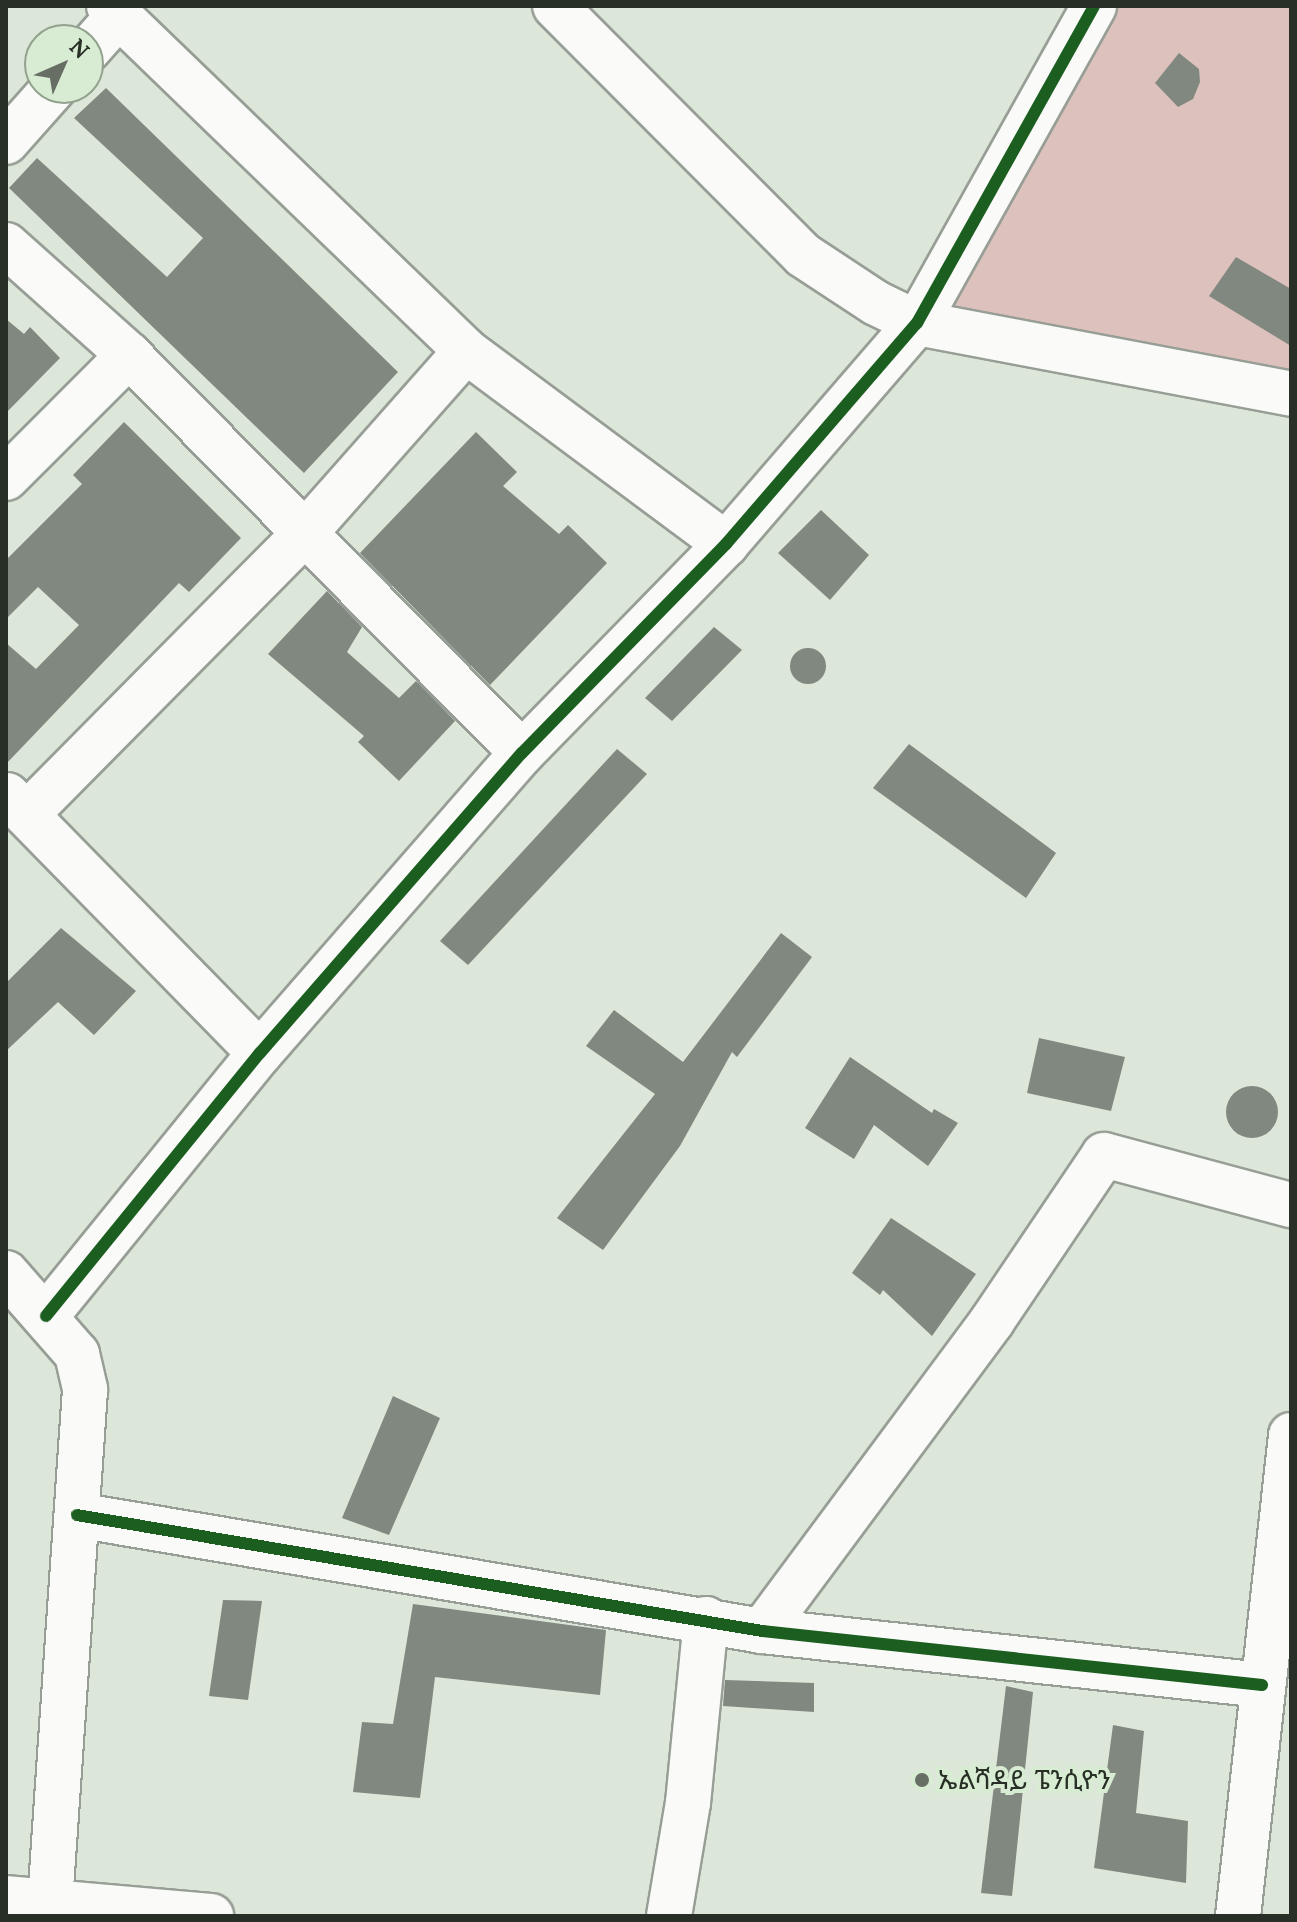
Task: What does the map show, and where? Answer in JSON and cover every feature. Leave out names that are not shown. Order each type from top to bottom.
[{"type":"street","points":[[555,6],[803,255],[917,323],[1291,394]]},
{"type":"street","points":[[46,1316],[260,1053],[522,753],[726,544],[917,323],[1094,6]]},
{"type":"street","points":[[114,10],[466,351],[726,544]]},
{"type":"street","points":[[6,142],[40,104]]},
{"type":"street","points":[[6,245],[129,355],[522,753]]},
{"type":"street","points":[[260,1053],[17,804],[304,534],[466,351]]},
{"type":"street","points":[[6,478],[129,355]]},
{"type":"street","points":[[762,1631],[992,1321],[1104,1155],[1291,1205]]},
{"type":"street","points":[[6,1273],[77,1354],[84,1380],[50,1902]]},
{"type":"street","points":[[1238,1916],[1291,1435]]},
{"type":"street","points":[[77,1515],[706,1619],[762,1631],[1262,1685]]},
{"type":"street","points":[[669,1916],[688,1803],[706,1619]]},
{"type":"street","points":[[6,1898],[211,1916]]},
{"type":"shaded area","points":[[1093,6],[1291,6],[1291,393],[920,313]]},
{"type":"building","points":[[1179,53],[1199,69],[1200,82],[1193,99],[1178,107],[1155,83]]},
{"type":"building","points":[[106,88],[398,372],[304,473],[9,188],[37,158],[167,277],[203,238],[74,118],[89,104],[104,104]]},
{"type":"building","points":[[1236,257],[1291,289],[1291,346],[1209,296]]},
{"type":"building","points":[[6,319],[24,334],[30,327],[60,358],[6,413]]},
{"type":"building","points":[[124,422],[241,538],[189,592],[179,583],[6,764],[6,643],[36,669],[79,625],[38,587],[6,619],[6,560],[82,484],[73,475]]},
{"type":"building","points":[[476,432],[517,472],[503,486],[559,534],[568,525],[607,563],[490,685],[360,553]]},
{"type":"building","points":[[821,510],[869,555],[830,600],[778,553]]},
{"type":"building","points":[[327,591],[362,627],[347,652],[399,698],[416,681],[455,721],[399,781],[358,742],[364,736],[268,654]]},
{"type":"building","points":[[714,627],[742,650],[672,721],[645,698]]},
{"type":"building","points":[[808,648],[820,654],[826,666],[820,678],[808,684],[796,678],[790,666],[796,654]]},
{"type":"building","points":[[909,744],[1056,853],[1026,898],[873,788]]},
{"type":"building","points":[[617,749],[647,774],[468,965],[440,941]]},
{"type":"building","points":[[61,928],[136,991],[94,1035],[58,1002],[6,1051],[6,983]]},
{"type":"building","points":[[781,933],[812,957],[737,1057],[732,1052],[680,1146],[603,1250],[557,1218],[655,1094],[586,1046],[614,1010],[683,1062]]},
{"type":"building","points":[[1039,1038],[1125,1057],[1111,1111],[1027,1093]]},
{"type":"building","points":[[850,1057],[932,1113],[934,1109],[958,1123],[928,1166],[874,1125],[854,1159],[805,1128]]},
{"type":"building","points":[[1252,1086],[1270,1094],[1278,1112],[1270,1130],[1252,1138],[1234,1130],[1226,1112],[1234,1094]]},
{"type":"building","points":[[891,1218],[976,1274],[932,1336],[883,1290],[880,1295],[852,1273]]},
{"type":"building","points":[[393,1396],[440,1418],[389,1535],[342,1518]]},
{"type":"building","points":[[223,1600],[262,1601],[248,1700],[209,1696]]},
{"type":"building","points":[[413,1604],[606,1630],[600,1695],[435,1677],[420,1798],[353,1792],[362,1722],[393,1724]]},
{"type":"building","points":[[725,1680],[814,1683],[814,1712],[723,1706]]},
{"type":"building","points":[[1006,1686],[1033,1692],[1012,1896],[981,1893]]},
{"type":"building","points":[[1113,1725],[1144,1731],[1136,1813],[1188,1821],[1186,1883],[1094,1868]]},
{"type":"cycle path","points":[[46,1316],[260,1053],[522,753],[726,544],[917,323],[1094,6]]},
{"type":"cycle path","points":[[77,1515],[762,1631],[1262,1685]]},
{"type":"place","name":"ኤልሻዳይ ፔንሲዮን","points":[[922,1780]]}]
